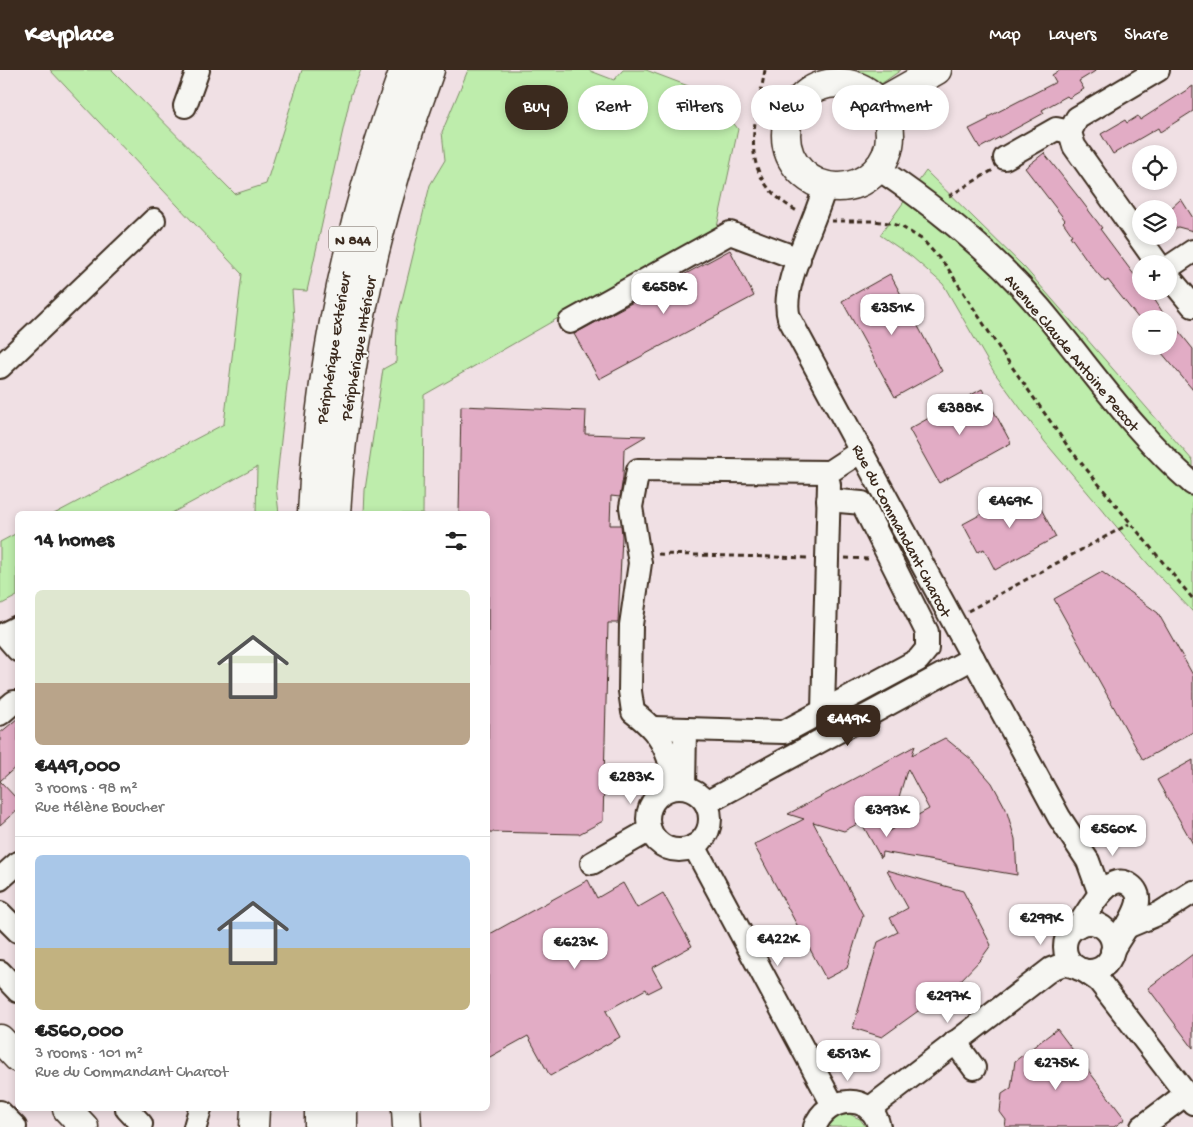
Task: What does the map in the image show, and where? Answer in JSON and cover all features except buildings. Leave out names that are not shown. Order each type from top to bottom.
[{"type":"main road","name":"Périphérique Extérieur","points":[[312,511],[320,413],[339,298],[364,196],[390,106],[404,70]]},
{"type":"main road","name":"Périphérique Intérieur","points":[[336,511],[344,419],[364,295],[400,156],[430,70]]},
{"type":"main road","points":[[911,85],[937,70]]},
{"type":"main road","points":[[854,85],[819,78],[793,108],[786,127],[786,146],[794,164],[807,178],[824,186],[840,188],[854,186],[868,179],[879,169],[888,154],[890,130]]},
{"type":"main road","points":[[0,1039],[15,1055]]},
{"type":"main road","points":[[68,1111],[84,1127]]},
{"type":"main road","points":[[254,1127],[255,1111]]},
{"type":"main road","points":[[319,1111],[319,1127]]},
{"type":"main road","points":[[342,1127],[343,1111]]},
{"type":"main road","points":[[406,1111],[407,1127]]},
{"type":"street","points":[[186,106],[198,70]]},
{"type":"street","points":[[1152,255],[1074,146],[1070,132],[1077,118],[1158,70]]},
{"type":"street","points":[[1005,158],[1056,129],[1070,132]]},
{"type":"street","name":"Avenue Claude Antoine Peccot","points":[[879,169],[936,208],[986,253],[1038,306],[1119,408],[1170,464],[1193,484]]},
{"type":"street","name":"Rue du Commandant Charcot","points":[[824,186],[816,218],[787,293],[786,309],[795,330],[952,620],[1060,817],[1088,861],[1100,894]]},
{"type":"street","points":[[0,367],[154,220]]},
{"type":"street","points":[[570,322],[730,234],[799,259]]},
{"type":"street","points":[[1177,262],[1193,251]]},
{"type":"street","points":[[1177,287],[1193,306]]},
{"type":"street","points":[[680,787],[660,793],[652,802],[647,819],[650,830],[656,840],[665,847],[677,850],[694,846],[702,839],[708,830],[710,819],[706,803],[697,793],[680,787],[673,781],[668,754],[654,728],[633,712],[630,691],[631,625],[640,562],[632,507],[638,470],[829,472],[861,451]]},
{"type":"street","points":[[824,710],[829,472]]},
{"type":"street","points":[[654,728],[784,732],[918,660],[928,649],[928,632],[862,503],[828,500]]},
{"type":"street","points":[[15,628],[4,634],[15,647]]},
{"type":"street","points":[[706,803],[973,658]]},
{"type":"street","points":[[680,787],[685,729]]},
{"type":"street","points":[[592,863],[650,830]]},
{"type":"street","points":[[694,846],[833,1105]]},
{"type":"street","name":"Rue du Commandant Charcot","points":[[1088,861],[1102,873],[1132,886],[1138,896],[1149,907],[1160,913]]},
{"type":"street","points":[[0,879],[15,865]]},
{"type":"street","points":[[1120,881],[1108,885],[1100,894],[1068,937],[1066,947],[1068,958],[1099,982],[1189,1099],[1142,1127]]},
{"type":"street","points":[[1124,928],[1160,913],[1193,892]]},
{"type":"street","points":[[815,1127],[823,1112],[833,1105],[851,1101],[874,1118],[955,1042],[1051,969],[1064,964],[1080,968],[1099,969],[1111,955],[1135,909],[1138,896]]},
{"type":"street","points":[[0,913],[15,928]]},
{"type":"street","points":[[1078,926],[1088,923],[1103,928],[1112,940],[1111,955],[1125,1014]]},
{"type":"street","points":[[1051,969],[1057,956],[1066,947]]},
{"type":"street","points":[[0,972],[15,988]]},
{"type":"street","points":[[955,1042],[974,1068]]},
{"type":"street","points":[[195,1127],[199,1111]]},
{"type":"street","points":[[0,1112],[15,1127]]},
{"type":"path","points":[[766,70],[752,143],[753,156],[767,186],[778,198],[795,210],[816,218],[843,222],[874,221],[889,223],[902,227],[923,240],[947,266],[1002,354],[1069,448],[1193,599]]},
{"type":"path","points":[[947,198],[955,191],[1000,166],[1005,158]]},
{"type":"path","points":[[952,620],[1130,524]]},
{"type":"path","points":[[640,562],[652,554],[890,559]]},
{"type":"green space","points":[[50,70],[112,70],[235,194],[266,184],[302,70],[361,70],[351,94],[307,291],[292,290],[294,320],[276,487],[279,511],[256,511],[257,467],[176,511],[60,511],[224,424],[242,274]]},
{"type":"green space","points":[[468,70],[588,70],[614,80],[623,70],[646,70],[686,85],[658,85],[658,130],[738,130],[717,227],[424,395],[423,511],[364,511],[365,490],[383,369],[396,362],[397,321],[430,185],[445,160],[442,132]]},
{"type":"green space","points":[[847,70],[901,70],[881,84]]},
{"type":"green space","points":[[926,171],[1025,268],[1193,461],[1193,612],[1148,564],[1045,442],[994,372],[943,284],[912,257],[880,235]]},
{"type":"green space","points":[[15,534],[15,597],[0,605],[0,542]]},
{"type":"green space","points":[[849,1114],[860,1119],[866,1127],[828,1127],[837,1117]]}]
